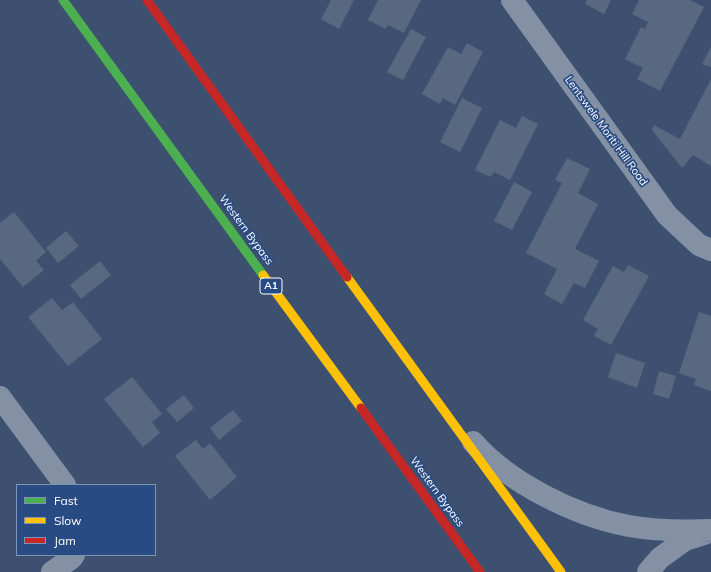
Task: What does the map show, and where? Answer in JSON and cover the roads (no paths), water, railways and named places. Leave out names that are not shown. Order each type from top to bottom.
[{"type":"highway","name":"Western Bypass","points":[[63,0],[480,572]]},
{"type":"highway","points":[[147,0],[562,572]]},
{"type":"street","name":"Lentswele Moriti Hill Road","points":[[512,0],[667,215],[699,245],[711,250]]},
{"type":"street","points":[[0,397],[64,484]]},
{"type":"street","points":[[448,414],[477,447],[510,475],[547,497],[587,514],[628,526],[671,531],[711,531]]},
{"type":"street","points":[[648,572],[660,558],[686,540],[711,531]]},
{"type":"street","points":[[52,572],[73,556]]}]
